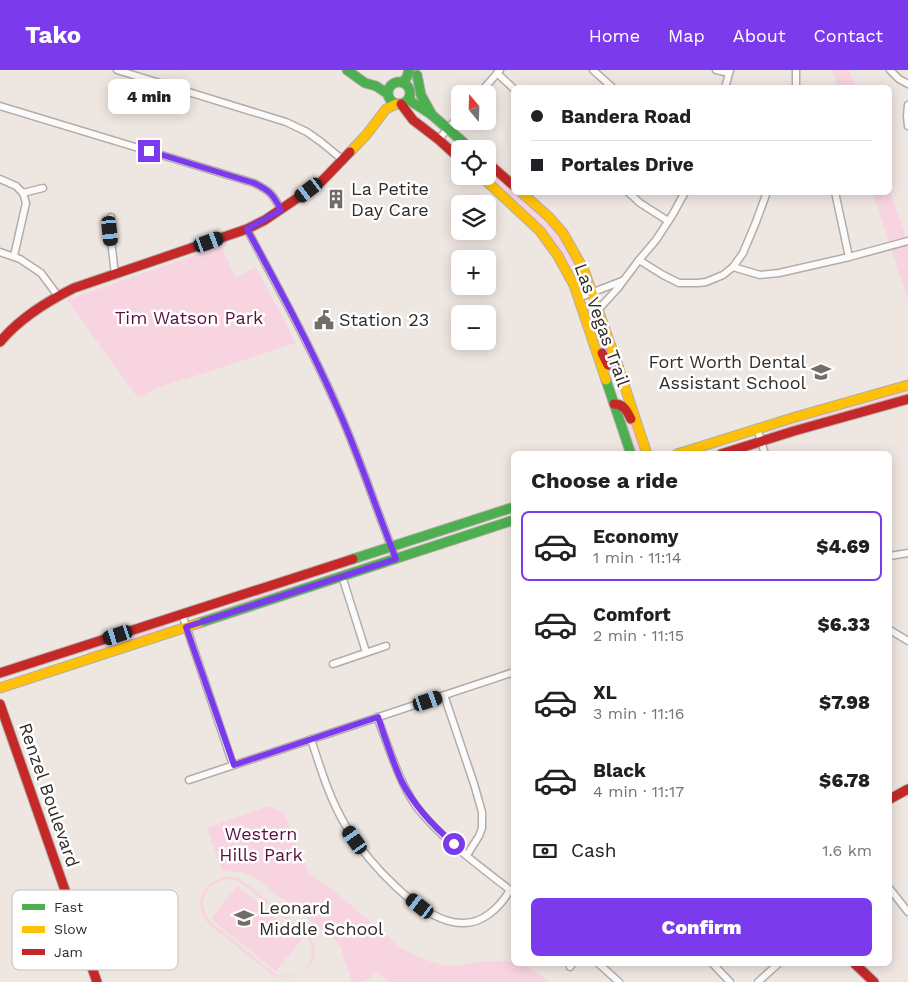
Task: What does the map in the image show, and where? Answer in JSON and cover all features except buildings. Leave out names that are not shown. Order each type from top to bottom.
[{"type":"main road","points":[[349,70],[387,84],[403,82],[407,85],[410,94],[408,100],[386,109],[373,124]]},
{"type":"main road","points":[[349,70],[365,83],[376,86],[388,95],[390,100],[399,104],[425,131],[451,151]]},
{"type":"main road","points":[[403,82],[415,72]]},
{"type":"main road","points":[[415,72],[409,100],[432,115],[461,140]]},
{"type":"main road","points":[[415,72],[421,95],[432,115]]},
{"type":"main road","points":[[0,342],[31,312],[74,288],[115,275],[191,244],[247,229],[281,210],[321,182],[367,134],[388,95],[388,90],[394,84]]},
{"type":"main road","points":[[496,170],[511,183]]},
{"type":"main road","name":"Las Vegas Trail","points":[[491,185],[540,231],[558,256],[574,285],[630,451]]},
{"type":"main road","name":"Las Vegas Trail","points":[[524,195],[549,217],[563,233],[584,270],[646,451]]},
{"type":"main road","points":[[591,337],[596,340],[608,366],[618,366]]},
{"type":"main road","points":[[686,451],[757,428],[908,385]]},
{"type":"main road","points":[[729,451],[908,399]]},
{"type":"main road","points":[[614,404],[618,403],[625,407],[635,428],[641,432]]},
{"type":"main road","points":[[0,674],[511,508]]},
{"type":"main road","points":[[485,516],[489,528]]},
{"type":"main road","points":[[0,688],[511,521]]},
{"type":"main road","points":[[69,651],[73,664]]},
{"type":"main road","name":"Renzel Boulevard","points":[[0,704],[64,890]]},
{"type":"main road","points":[[892,798],[908,789]]},
{"type":"main road","points":[[857,966],[874,982]]},
{"type":"main road","name":"Renzel Boulevard","points":[[92,970],[96,982]]},
{"type":"street","points":[[117,70],[286,122],[307,132],[343,160]]},
{"type":"street","points":[[593,70],[610,85]]},
{"type":"street","points":[[716,70],[729,72],[726,85]]},
{"type":"street","points":[[796,70],[796,85]]},
{"type":"street","points":[[890,70],[899,79],[908,84]]},
{"type":"street","points":[[487,85],[499,72],[511,86]]},
{"type":"street","points":[[908,105],[908,126]]},
{"type":"street","points":[[0,106],[254,183],[273,195],[281,210]]},
{"type":"street","points":[[438,140],[451,126]]},
{"type":"street","points":[[0,179],[16,186],[23,194],[26,203],[14,256]]},
{"type":"street","points":[[23,194],[43,188]]},
{"type":"street","points":[[631,195],[668,221]]},
{"type":"street","points":[[598,310],[656,240],[683,195]]},
{"type":"street","points":[[639,260],[663,276],[679,283],[698,283],[723,275],[733,268],[743,253],[766,195]]},
{"type":"street","points":[[836,195],[849,257]]},
{"type":"street","points":[[111,217],[110,231],[115,275]]},
{"type":"street","points":[[247,229],[321,371],[339,410],[396,559]]},
{"type":"street","points":[[733,268],[760,275],[771,274],[849,257],[908,241]]},
{"type":"street","points":[[0,252],[14,256],[32,266],[41,273],[58,296]]},
{"type":"street","points":[[578,298],[624,280]]},
{"type":"street","points":[[757,428],[764,451]]},
{"type":"street","points":[[892,556],[908,553]]},
{"type":"street","points":[[342,576],[366,652]]},
{"type":"street","points":[[182,614],[234,765]]},
{"type":"street","points":[[892,631],[908,641]]},
{"type":"street","points":[[333,664],[386,646]]},
{"type":"street","points":[[189,780],[511,675]]},
{"type":"street","points":[[444,695],[482,812],[482,828],[467,855]]},
{"type":"street","points":[[378,717],[401,780],[416,806],[440,832],[511,891]]},
{"type":"street","points":[[311,739],[332,800],[347,828],[389,880],[420,906],[450,921],[470,922],[486,916],[511,893]]},
{"type":"street","points":[[892,891],[907,910]]},
{"type":"street","points":[[601,966],[619,982]]},
{"type":"street","points":[[715,966],[730,982]]},
{"type":"street","points":[[758,982],[776,966]]},
{"type":"green space","points":[[832,70],[849,70],[854,85],[837,85]]},
{"type":"green space","points":[[496,174],[511,187],[511,195],[518,195],[556,231],[565,243],[586,286],[582,288],[573,268],[544,229],[496,184]]},
{"type":"green space","points":[[874,195],[891,195],[908,244],[908,300]]},
{"type":"green space","name":"Tim Watson Park","points":[[221,246],[236,278],[256,267],[296,343],[154,389],[138,398],[67,300]]},
{"type":"green space","points":[[587,301],[613,363],[603,352],[584,303]]},
{"type":"green space","points":[[908,390],[908,394],[770,433],[770,431],[830,413],[843,407]]},
{"type":"green space","points":[[621,409],[627,413],[643,451],[634,451]]},
{"type":"green space","points":[[380,555],[239,605],[198,618],[253,596]]},
{"type":"green space","points":[[166,625],[168,628],[88,654],[88,651]]},
{"type":"green space","name":"Western Hills Park","points":[[269,806],[284,813],[309,873],[341,897],[401,948],[425,960],[446,965],[456,966],[492,961],[511,962],[511,966],[523,966],[549,982],[388,982],[377,972],[366,980],[352,982],[339,943],[257,879],[242,872],[222,871],[207,828]]},
{"type":"green space","points":[[230,877],[238,878],[305,931],[312,940],[315,949],[314,957],[307,967],[312,953],[311,945],[306,936],[237,881],[229,879],[221,881],[209,888],[204,900],[204,907],[210,921],[275,974],[284,976],[299,973],[295,975],[285,977],[274,976],[211,926],[201,910],[200,902],[206,888],[212,882]]},
{"type":"green space","points":[[237,886],[302,939],[276,971],[211,919]]},
{"type":"traffic: fast","points":[[347,70],[365,83],[376,86],[388,94]]},
{"type":"traffic: fast","points":[[403,82],[409,70]]},
{"type":"traffic: fast","points":[[417,75],[421,95],[432,115]]},
{"type":"traffic: fast","points":[[399,82],[407,85],[410,93],[407,101],[399,104],[391,101],[388,93],[391,85],[399,82]]},
{"type":"traffic: fast","points":[[410,96],[409,100],[432,115],[461,140]]},
{"type":"traffic: fast","points":[[606,380],[630,451]]},
{"type":"traffic: fast","points":[[353,559],[511,508]]},
{"type":"traffic: fast","points":[[199,623],[511,521]]},
{"type":"traffic: slow","points":[[350,152],[386,109],[396,104]]},
{"type":"traffic: slow","points":[[491,185],[540,231],[558,256],[574,285],[606,380]]},
{"type":"traffic: slow","points":[[524,195],[549,217],[563,233],[584,270],[646,451]]},
{"type":"traffic: slow","points":[[687,451],[792,418],[908,385]]},
{"type":"traffic: slow","points":[[0,688],[199,623]]},
{"type":"traffic: jam","points":[[401,104],[413,120],[451,151]]},
{"type":"traffic: jam","points":[[0,342],[16,325],[34,311],[74,288],[247,229],[265,220],[321,182],[350,152]]},
{"type":"traffic: jam","points":[[496,170],[511,183]]},
{"type":"traffic: jam","points":[[602,353],[608,365],[618,366]]},
{"type":"traffic: jam","points":[[731,451],[908,399]]},
{"type":"traffic: jam","points":[[614,404],[623,407],[631,419]]},
{"type":"traffic: jam","points":[[0,673],[353,559]]},
{"type":"traffic: jam","points":[[0,704],[65,890]]},
{"type":"traffic: jam","points":[[892,798],[908,789]]},
{"type":"traffic: jam","points":[[857,966],[874,982]]},
{"type":"traffic: jam","points":[[93,970],[97,982]]},
{"type":"place","name":"La Petite Day Care","points":[[336,199]]},
{"type":"place","name":"Station 23","points":[[324,320]]},
{"type":"place","name":"Fort Worth Dental Assistant School","points":[[821,372]]},
{"type":"place","name":"Leonard Middle School","points":[[244,918]]},
{"type":"route","points":[[149,151],[254,183],[273,195],[281,210],[247,229],[321,371],[339,410],[396,559],[186,627],[234,765],[378,717],[401,780],[408,793],[427,819],[454,844]]}]
